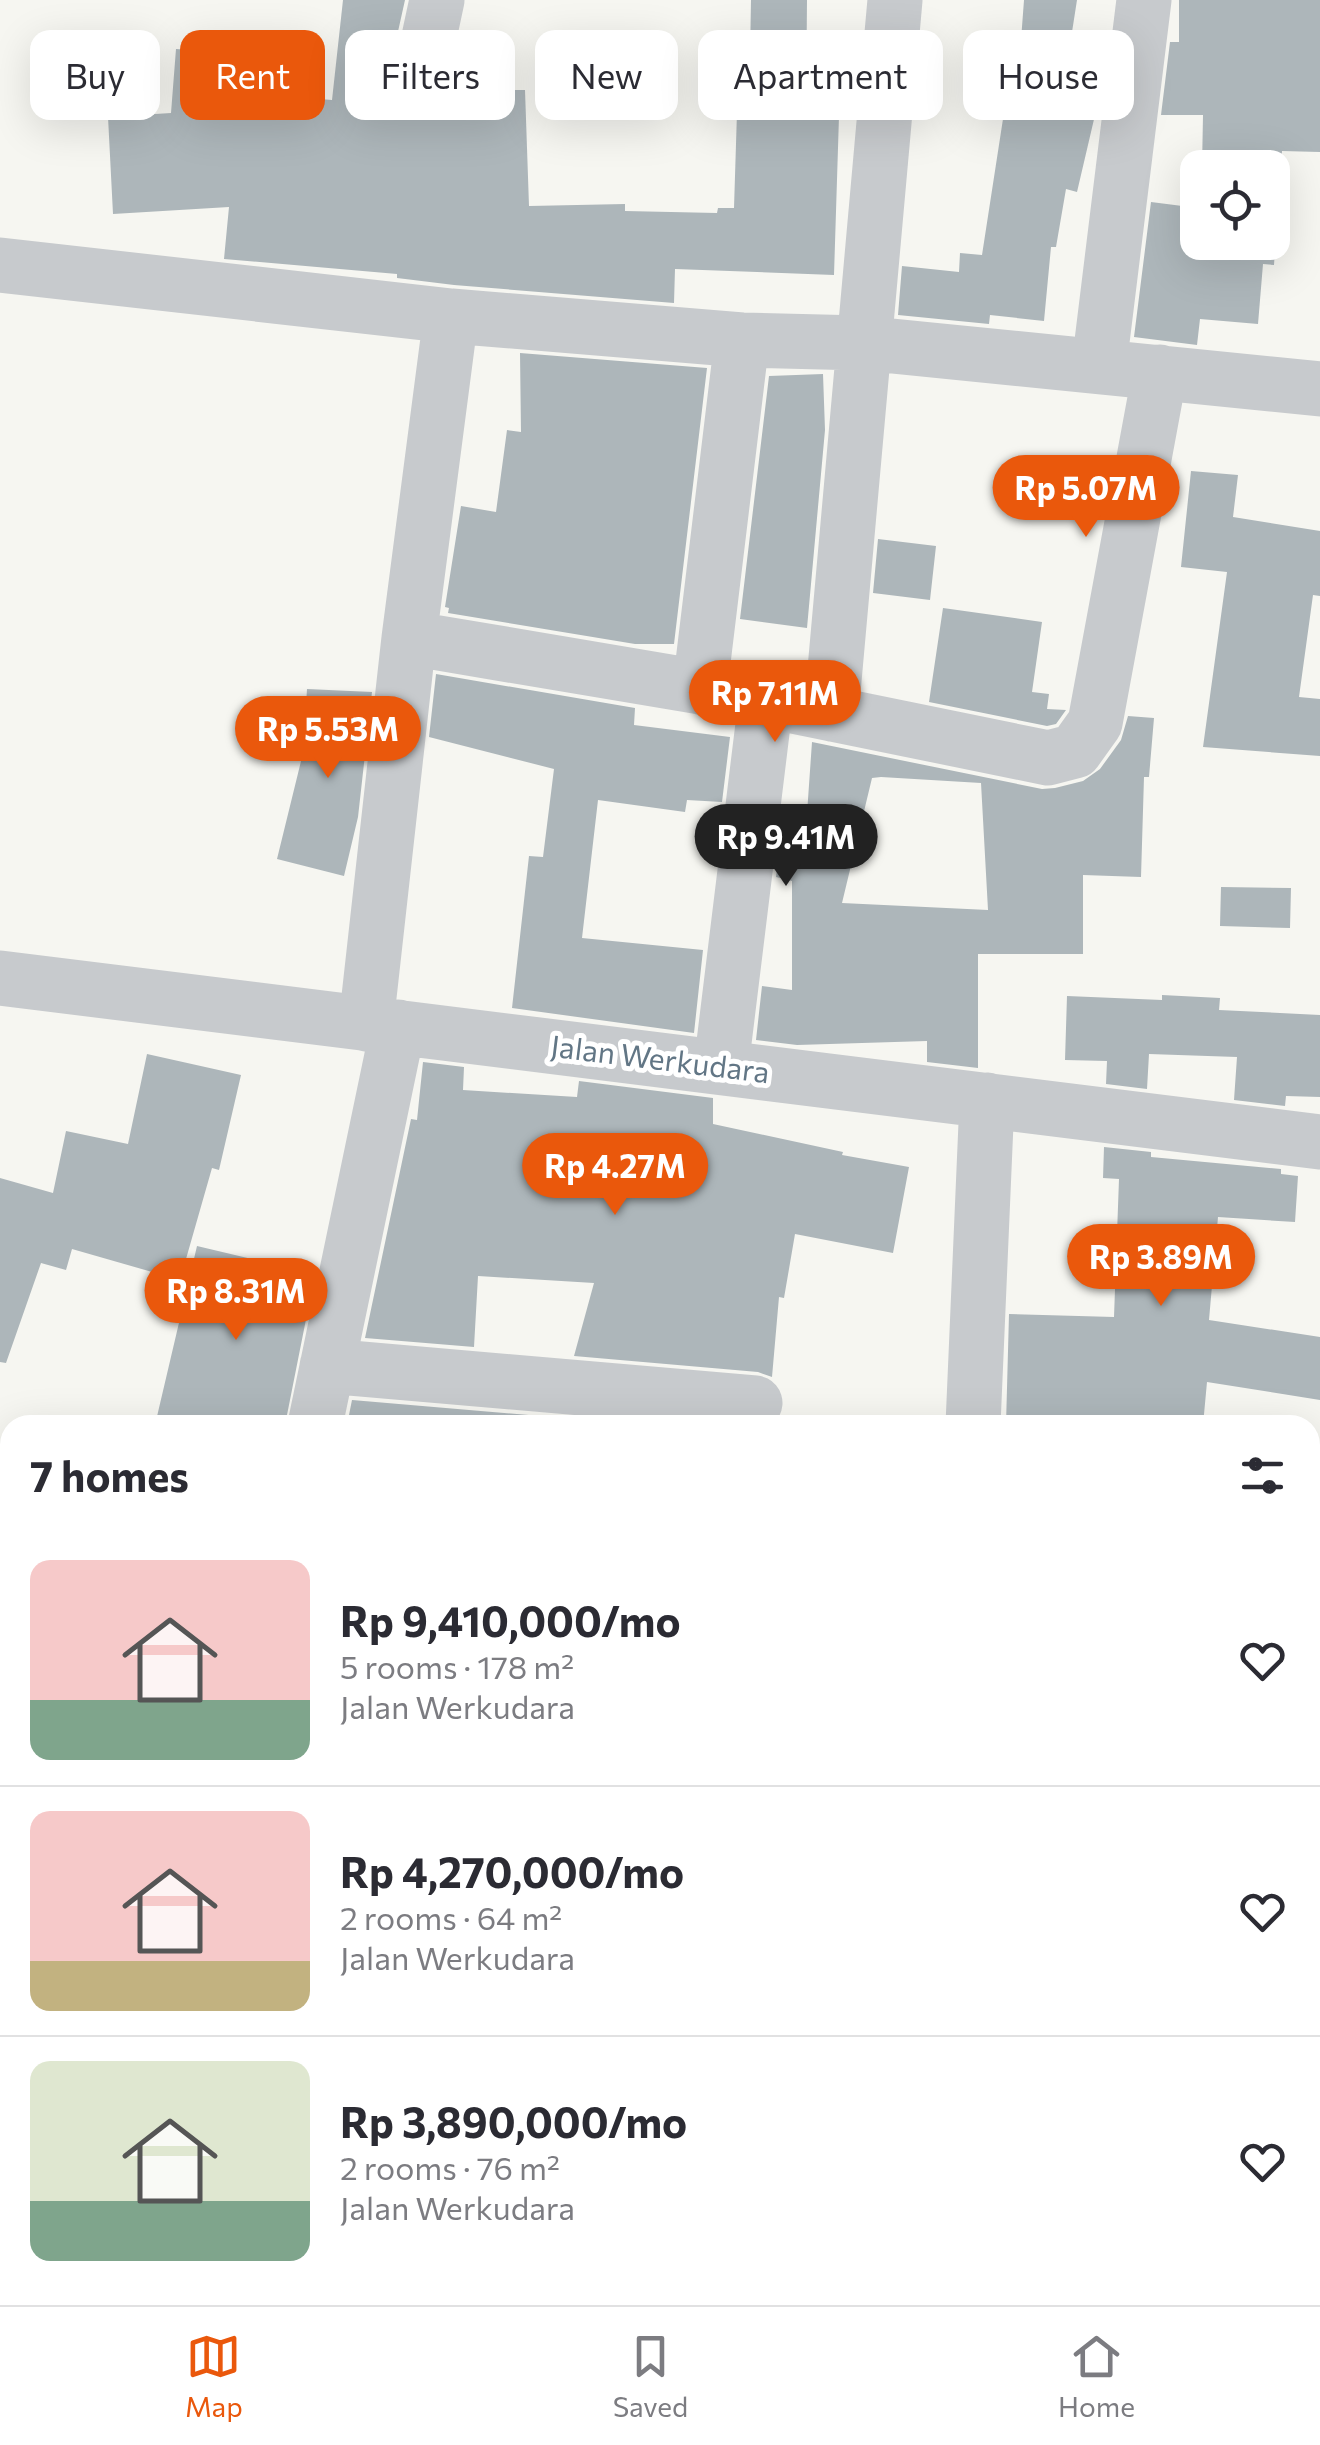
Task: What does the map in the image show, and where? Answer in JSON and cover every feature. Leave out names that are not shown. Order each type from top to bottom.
[{"type":"street","points":[[431,30],[437,0]]},
{"type":"street","points":[[831,714],[895,0]]},
{"type":"street","points":[[1100,366],[1144,0]]},
{"type":"street","points":[[0,265],[451,316],[742,340],[862,343],[1320,389]]},
{"type":"street","points":[[317,1415],[382,1025],[409,638],[451,316]]},
{"type":"street","points":[[700,687],[742,340]]},
{"type":"street","points":[[409,638],[700,687],[1048,758],[1074,751],[1095,723],[1160,372]]},
{"type":"street","points":[[721,1068],[766,700]]},
{"type":"street","name":"Jalan Werkudara","points":[[0,978],[1320,1142]]},
{"type":"street","points":[[974,1415],[987,1100]]},
{"type":"street","points":[[327,1366],[755,1403]]},
{"type":"building","points":[[343,0],[405,0],[398,30],[345,30],[345,120],[515,120],[515,90],[525,90],[529,206],[625,204],[625,211],[717,213],[718,208],[734,208],[737,120],[839,120],[834,275],[675,269],[674,303],[454,285],[397,278],[397,274],[224,259],[229,207],[113,214],[108,120],[160,120],[160,114],[171,113],[176,49],[180,49],[180,120],[325,120],[325,99],[332,100]]},
{"type":"building","points":[[751,0],[807,0],[807,30],[750,30]]},
{"type":"building","points":[[1024,0],[1077,0],[1072,30],[1022,30]]},
{"type":"building","points":[[1179,0],[1320,0],[1320,152],[1202,150],[1203,115],[1161,115],[1170,42],[1179,42]]},
{"type":"building","points":[[1003,120],[1094,120],[1077,192],[1066,189],[1056,247],[1051,247],[1044,321],[990,315],[989,324],[898,315],[902,266],[959,272],[960,253],[982,255]]},
{"type":"building","points":[[1151,202],[1180,206],[1180,260],[1274,260],[1274,265],[1263,264],[1258,324],[1200,319],[1197,345],[1134,337]]},
{"type":"building","points":[[520,353],[707,368],[674,644],[635,644],[448,613],[449,608],[445,607],[461,506],[496,512],[507,430],[521,432]]},
{"type":"building","points":[[823,374],[825,430],[807,628],[740,619],[769,376]]},
{"type":"building","points":[[1191,471],[1238,475],[1233,517],[1320,531],[1320,596],[1313,595],[1299,697],[1320,699],[1320,756],[1203,747],[1227,572],[1181,567]]},
{"type":"building","points":[[878,539],[936,546],[930,600],[873,593]]},
{"type":"building","points":[[943,608],[1042,622],[1032,692],[1049,694],[1047,709],[1066,710],[1056,724],[1047,726],[929,702]]},
{"type":"building","points":[[436,674],[635,708],[634,725],[730,737],[722,802],[687,800],[685,812],[598,800],[582,938],[703,950],[694,1033],[512,1008],[529,856],[543,857],[554,769],[429,737]]},
{"type":"building","points":[[307,689],[372,692],[358,817],[344,876],[277,859],[303,753]]},
{"type":"building","points":[[1128,716],[1154,718],[1149,777],[1144,777],[1141,877],[1083,875],[1083,954],[978,954],[978,1068],[927,1062],[927,1041],[797,1045],[756,1040],[762,986],[792,990],[792,881],[776,877],[782,822],[806,828],[812,742],[1042,789],[1083,781],[1100,769],[1121,740]],"holes":[[[872,778],[981,783],[988,910],[842,903]]]},
{"type":"building","points":[[1221,887],[1291,888],[1290,928],[1220,926]]},
{"type":"building","points":[[1162,995],[1220,998],[1219,1010],[1320,1015],[1320,1097],[1286,1096],[1285,1106],[1234,1100],[1237,1057],[1149,1054],[1147,1089],[1106,1084],[1107,1061],[1065,1060],[1067,996],[1162,1000]]},
{"type":"building","points":[[147,1054],[241,1075],[219,1170],[212,1168],[180,1280],[72,1249],[66,1270],[41,1263],[6,1363],[0,1362],[0,1178],[53,1193],[66,1131],[128,1144]]},
{"type":"building","points":[[423,1062],[464,1067],[463,1090],[577,1097],[579,1081],[713,1098],[713,1124],[909,1167],[893,1253],[795,1234],[784,1298],[779,1297],[772,1377],[758,1372],[574,1356],[594,1283],[478,1276],[474,1347],[365,1338],[411,1119],[417,1120]]},
{"type":"building","points":[[1104,1147],[1151,1152],[1151,1157],[1281,1169],[1281,1174],[1298,1176],[1295,1222],[1218,1217],[1209,1320],[1320,1337],[1320,1400],[1207,1382],[1204,1415],[1006,1415],[1009,1314],[1114,1317],[1119,1179],[1103,1178]]},
{"type":"building","points":[[197,1246],[315,1274],[287,1415],[157,1415]]},
{"type":"building","points":[[352,1400],[529,1415],[349,1415]]}]
